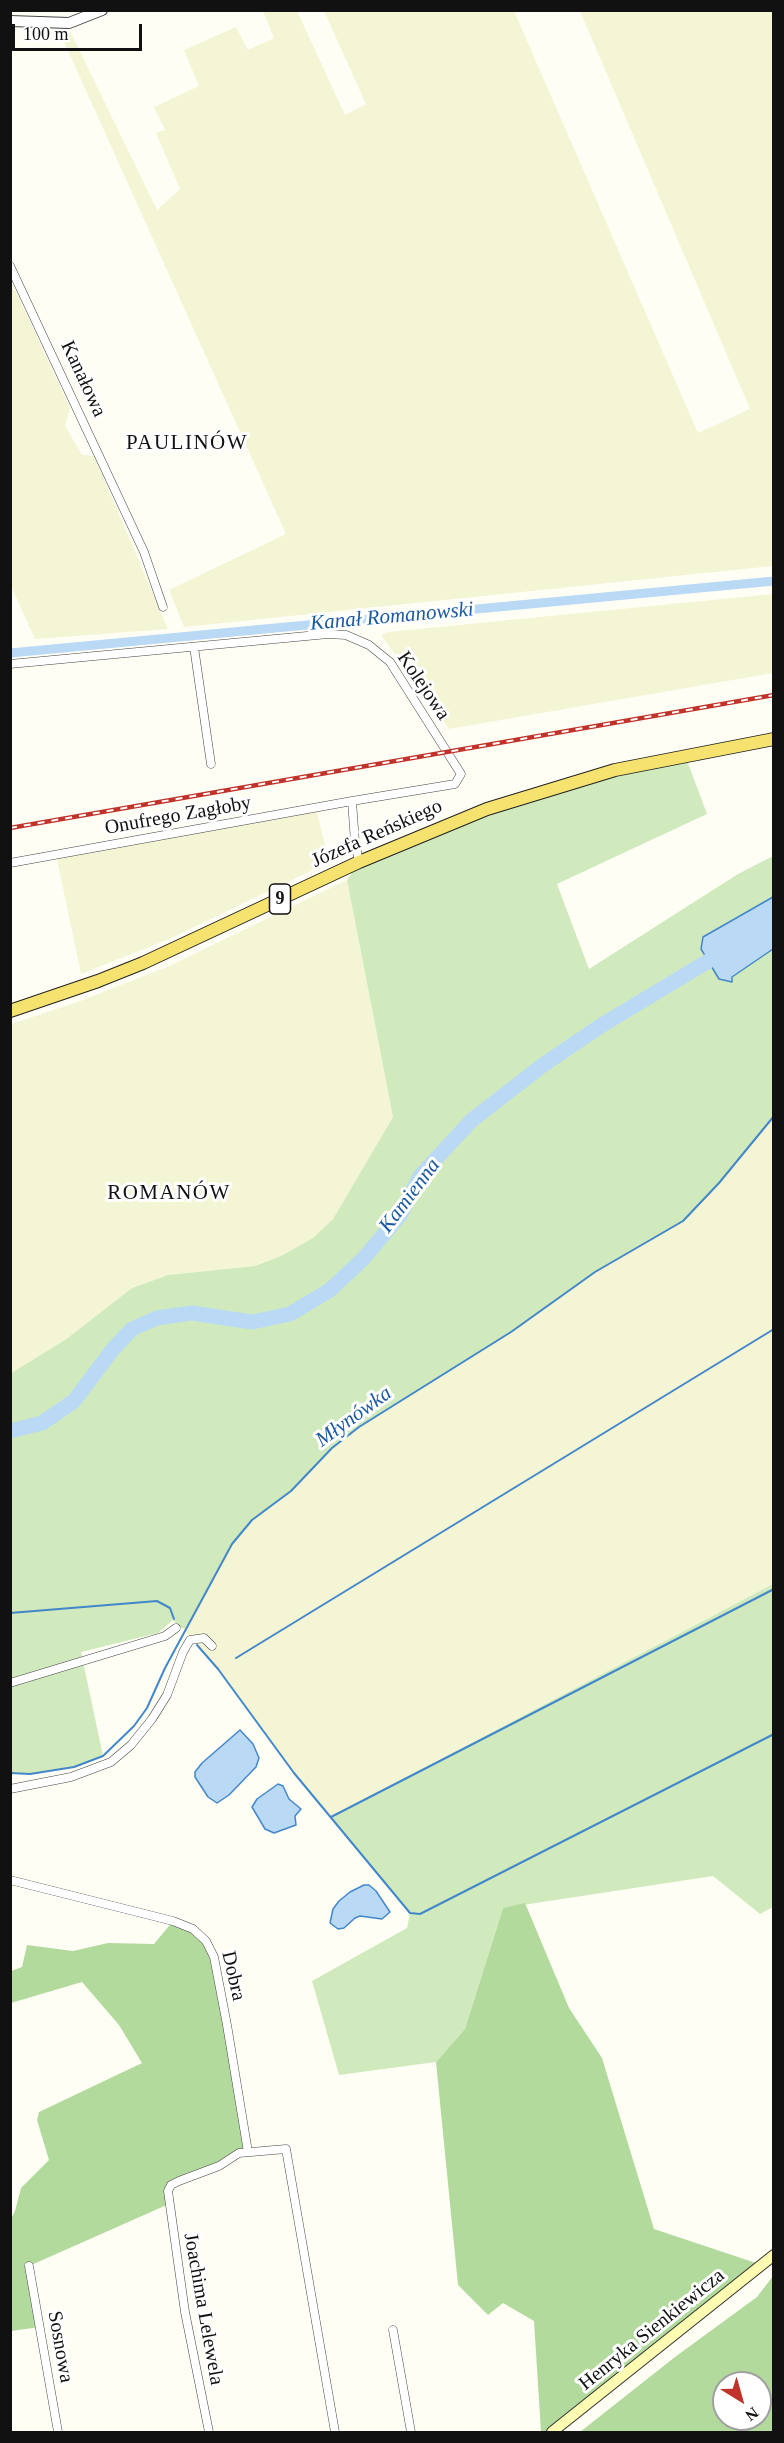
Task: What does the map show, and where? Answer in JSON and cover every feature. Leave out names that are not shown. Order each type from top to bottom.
[{"type":"main road","name":"Józefa Reńskiego","points":[[10,1011],[143,963],[359,862],[451,822],[568,783],[648,762],[774,739]]},
{"type":"main road","name":"Henryka Sienkiewicza","points":[[552,2433],[774,2255]]},
{"type":"street","points":[[10,21],[69,23],[102,10]]},
{"type":"street","name":"Kanałowa","points":[[10,266],[135,532],[154,577],[163,607]]},
{"type":"street","name":"Kolejowa","points":[[10,664],[328,634],[346,635],[369,645],[390,662],[460,771],[460,778]]},
{"type":"street","points":[[194,647],[211,764]]},
{"type":"street","name":"Onufrego Zagłoby","points":[[10,862],[436,788],[455,784],[460,778]]},
{"type":"street","points":[[352,801],[355,843],[359,862]]},
{"type":"street","points":[[10,1683],[165,1635],[176,1628]]},
{"type":"street","points":[[10,1788],[71,1777],[111,1762],[131,1745],[152,1719],[167,1695],[183,1652],[190,1640],[204,1638],[212,1646]]},
{"type":"street","name":"Dobra","points":[[10,1880],[173,1921],[193,1929],[206,1941],[214,1957],[248,2152]]},
{"type":"street","points":[[248,2152],[252,2154],[286,2149],[335,2433]]},
{"type":"street","name":"Joachima Lelewela","points":[[209,2433],[185,2312],[168,2191],[171,2185],[179,2181],[219,2166],[239,2153],[248,2152]]},
{"type":"street","name":"Sosnowa","points":[[29,2266],[58,2433]]},
{"type":"street","points":[[393,2330],[411,2433]]},
{"type":"green space","points":[[263,11],[297,11],[345,115],[366,104],[324,11],[514,11],[698,433],[750,409],[580,11],[773,11],[773,566],[184,627],[169,590],[286,534],[60,33],[71,33],[157,210],[180,189],[156,133],[165,130],[154,107],[199,86],[184,50],[236,27],[248,50],[274,38]]},
{"type":"green space","points":[[10,279],[70,408],[65,426],[82,455],[94,456],[168,629],[35,639],[11,586]]},
{"type":"green space","points":[[773,594],[773,673],[449,729],[381,635],[388,632]]},
{"type":"green space","points":[[685,755],[707,814],[557,884],[589,969],[738,874],[773,856],[773,897],[703,937],[701,949],[706,964],[773,920],[773,1116],[719,1183],[683,1221],[595,1272],[511,1332],[359,1427],[332,1448],[291,1491],[252,1520],[232,1544],[187,1629],[181,1628],[173,1620],[158,1633],[81,1652],[103,1756],[74,1767],[30,1774],[11,1773],[11,1373],[65,1340],[132,1288],[168,1275],[255,1266],[281,1256],[313,1238],[333,1219],[393,1117],[347,880],[359,862],[451,822]]},
{"type":"green space","points":[[316,808],[329,862],[169,939],[81,974],[57,859]]},
{"type":"green space","points":[[347,880],[393,1117],[333,1219],[313,1238],[281,1256],[255,1266],[168,1275],[132,1288],[65,1340],[11,1373],[11,1024],[83,1000],[169,966]]},
{"type":"green space","points":[[773,1116],[773,1584],[331,1817],[294,1773],[218,1669],[185,1631],[232,1544],[252,1520],[291,1491],[332,1448],[359,1427],[511,1332],[595,1272],[683,1221],[719,1183]]},
{"type":"green space","points":[[773,1584],[773,1907],[760,1914],[713,1876],[503,1908],[465,2029],[436,2062],[339,2075],[312,1981],[407,1928],[410,1913],[331,1817]]},
{"type":"green space","points":[[525,1903],[569,2008],[602,2058],[654,2229],[762,2265],[552,2432],[541,2432],[534,2321],[503,2303],[488,2315],[458,2285],[436,2062],[465,2029],[503,1908]]},
{"type":"green space","points":[[173,1921],[183,1925],[211,1949],[248,2152],[171,2185],[169,2204],[29,2266],[40,2327],[11,2331],[11,2219],[21,2188],[49,2160],[37,2120],[39,2112],[142,2063],[119,2025],[82,1982],[11,2003],[11,1971],[22,1967],[27,1945],[73,1951],[108,1943],[154,1944]]},
{"type":"green space","points":[[773,2276],[773,2432],[580,2432],[675,2357],[757,2297]]},
{"type":"water","points":[[773,897],[773,949],[732,977],[732,982],[719,979],[701,949],[703,937]]},
{"type":"water","points":[[240,1730],[253,1744],[259,1758],[256,1767],[229,1795],[217,1803],[208,1797],[195,1777],[195,1772],[202,1763]]},
{"type":"water","points":[[278,1784],[283,1786],[289,1799],[301,1809],[295,1816],[296,1825],[274,1833],[265,1829],[252,1807],[257,1799]]},
{"type":"water","points":[[369,1885],[376,1891],[390,1912],[382,1919],[360,1916],[344,1928],[338,1929],[330,1923],[333,1909],[350,1892]]},
{"type":"waterway","name":"Kanał Romanowski","points":[[10,653],[774,581]]},
{"type":"waterway","name":"Kamienna","points":[[10,1431],[42,1423],[74,1401],[113,1349],[132,1329],[157,1318],[192,1313],[252,1322],[290,1314],[330,1290],[363,1259],[401,1214],[420,1176],[472,1120],[543,1065],[602,1025],[725,951]]},
{"type":"waterway","name":"Młynówka","points":[[10,1773],[30,1774],[74,1767],[103,1756],[134,1726],[147,1708],[165,1668],[232,1544],[252,1520],[291,1491],[332,1448],[359,1427],[511,1332],[595,1272],[683,1221],[719,1183],[774,1116]]},
{"type":"waterway","points":[[236,1658],[774,1329]]},
{"type":"waterway","points":[[331,1817],[774,1589]]},
{"type":"waterway","points":[[10,1613],[157,1601],[170,1608],[174,1619]]},
{"type":"waterway","points":[[197,1645],[218,1669],[294,1773],[410,1913],[420,1914],[774,1734]]},
{"type":"railway","points":[[10,828],[774,695]]},
{"type":"district","name":"PAULINÓW","points":[[187,443]]},
{"type":"district","name":"ROMANÓW","points":[[169,1193]]}]
